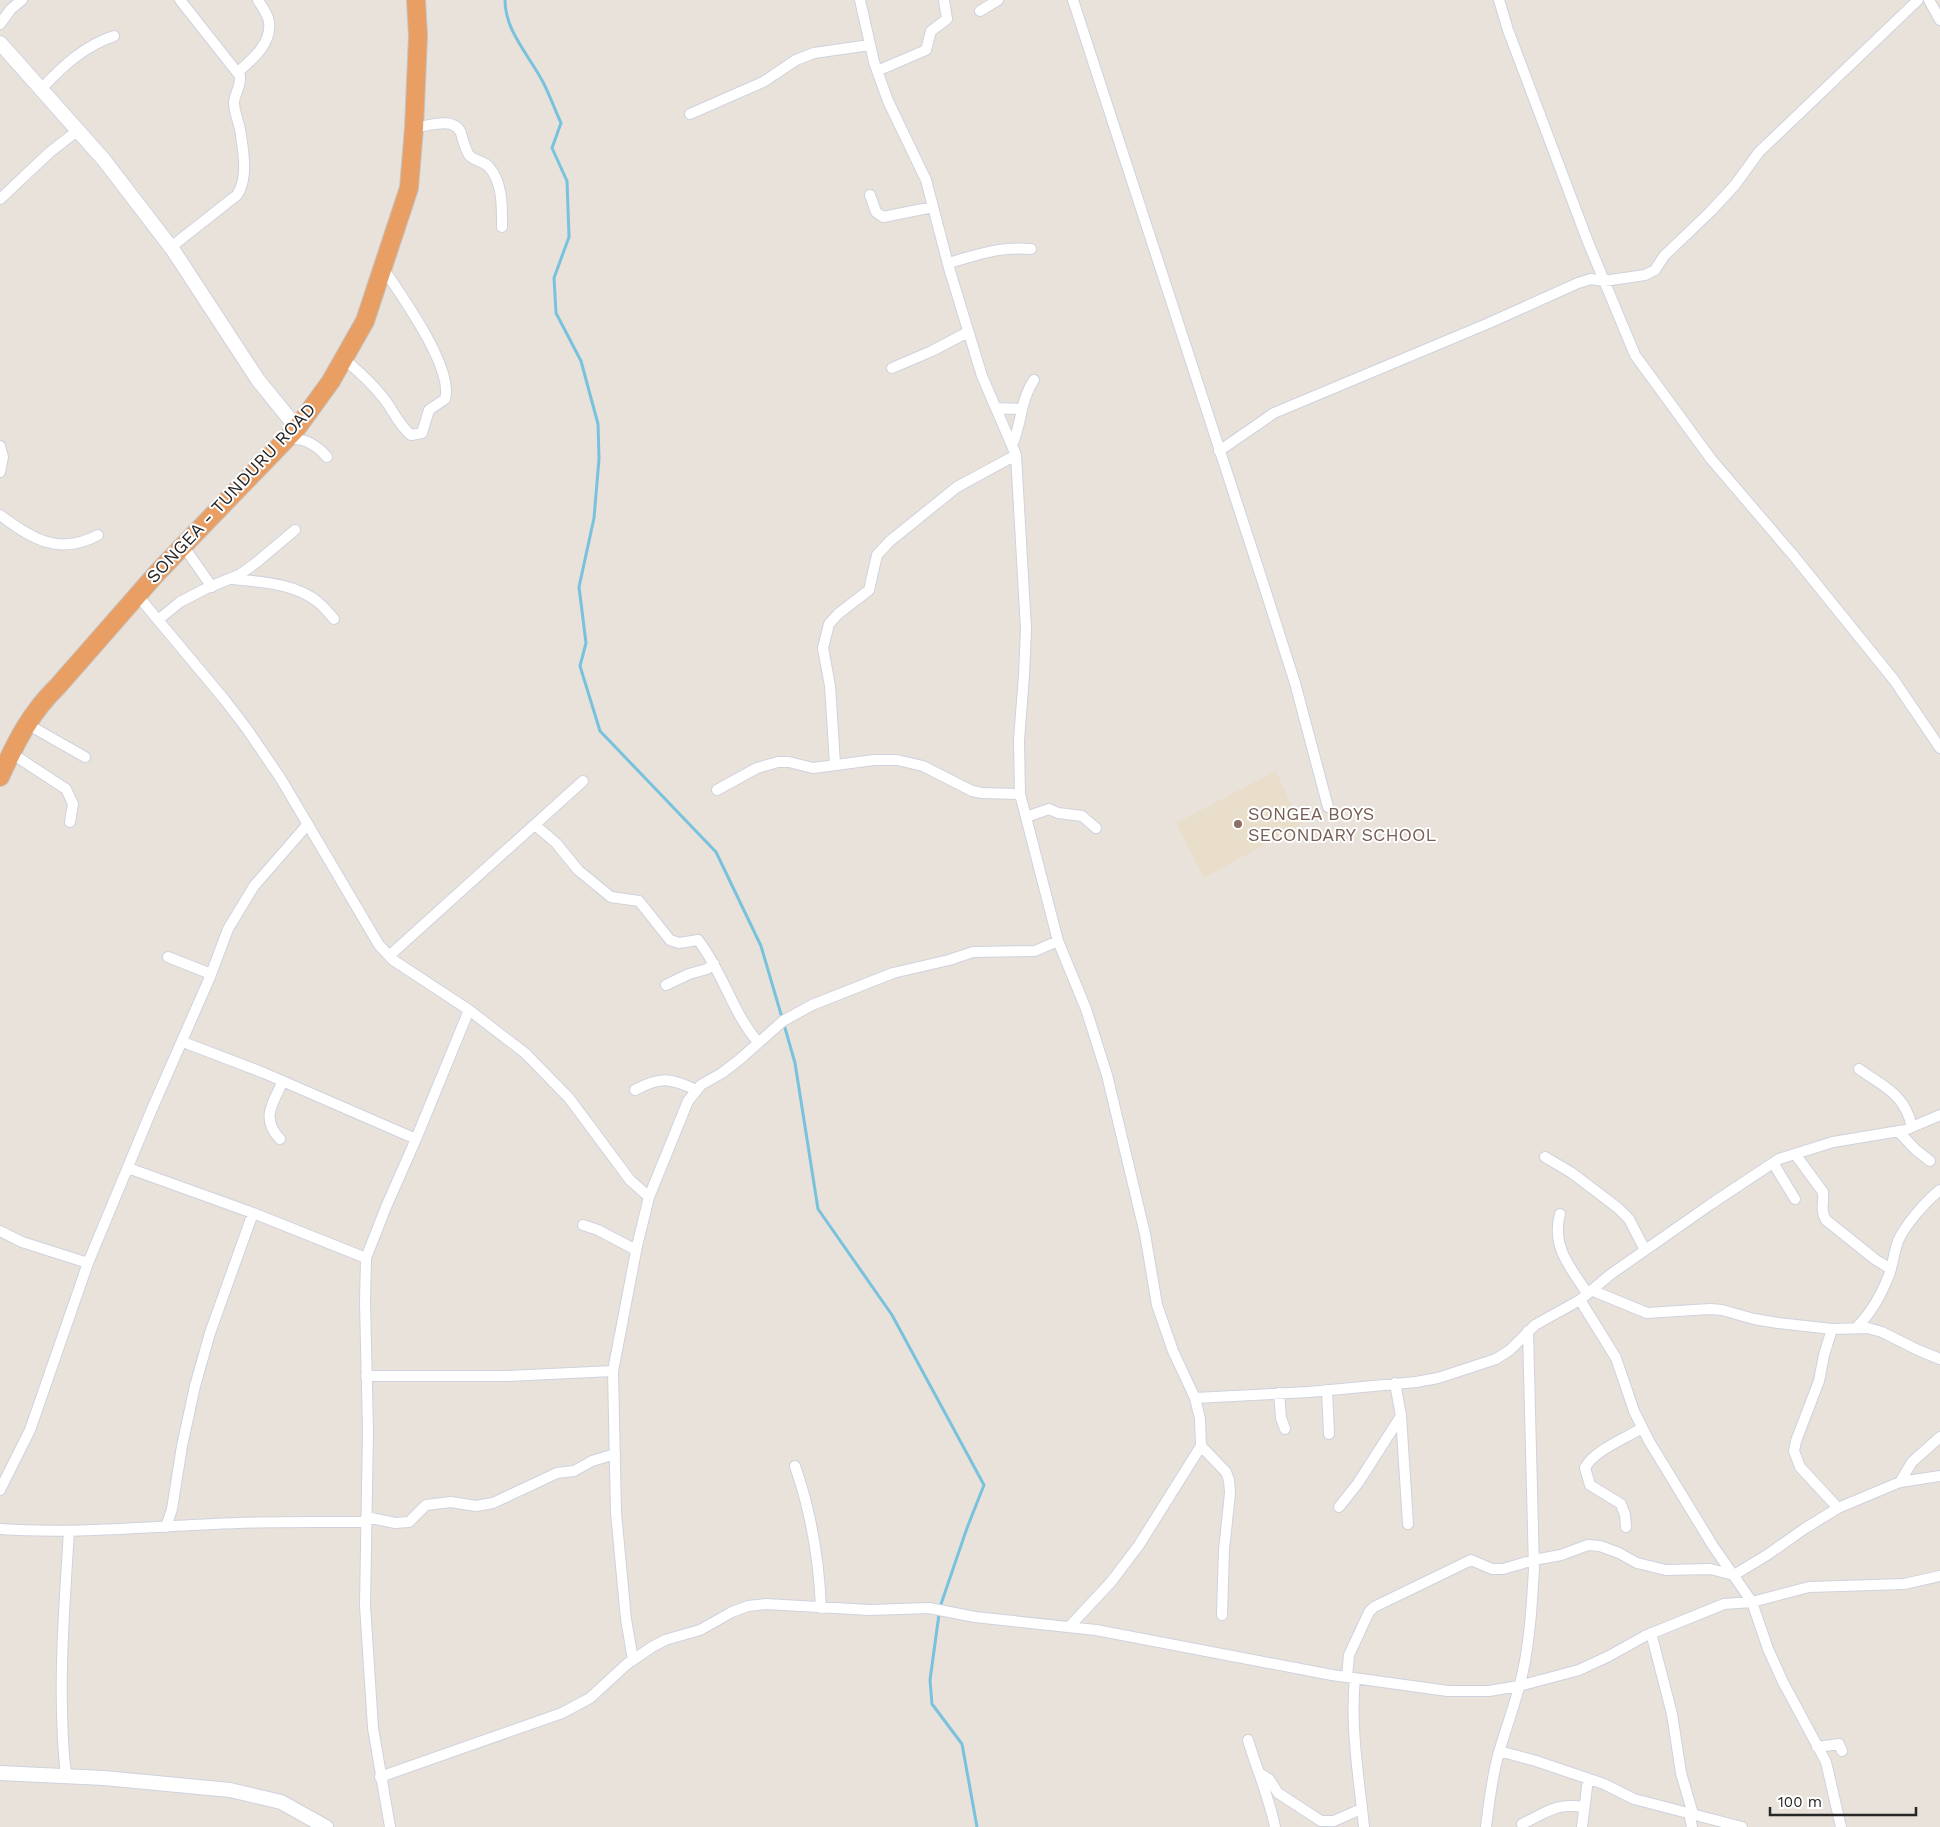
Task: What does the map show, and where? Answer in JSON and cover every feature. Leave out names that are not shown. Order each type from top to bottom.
[{"type":"highway","name":"SONGEA - TUNDURU ROAD","points":[[0,777],[26,724],[42,702],[157,573],[291,434],[331,381],[344,359],[364,321],[409,188],[418,36],[416,0]]},
{"type":"street","points":[[0,24],[11,9],[22,0]]},
{"type":"street","points":[[171,247],[237,195],[242,188],[244,176],[242,151],[234,107],[236,93],[241,82],[238,72],[180,0]]},
{"type":"street","points":[[238,72],[252,60],[265,42],[269,22],[258,0]]},
{"type":"street","points":[[860,0],[877,72],[888,101],[926,180],[948,263],[982,376],[1014,450]]},
{"type":"street","points":[[877,72],[926,50],[931,31],[947,19],[944,0]]},
{"type":"street","points":[[980,12],[998,0]]},
{"type":"street","points":[[1073,0],[1295,684],[1328,808]]},
{"type":"street","points":[[1499,0],[1508,30],[1588,242],[1635,355],[1663,396],[1711,459],[1793,555],[1894,680],[1940,748]]},
{"type":"street","points":[[1219,451],[1274,413],[1480,327],[1578,283],[1591,279],[1604,281],[1645,276],[1655,270],[1664,256],[1712,211],[1759,152],[1918,0]]},
{"type":"street","points":[[1929,0],[1940,20]]},
{"type":"street","points":[[42,88],[73,58],[97,41],[114,36]]},
{"type":"street","points":[[0,43],[104,160],[171,247],[258,380],[293,438],[312,444],[327,457]]},
{"type":"street","points":[[690,114],[764,82],[796,60],[814,53],[870,45]]},
{"type":"street","points":[[414,128],[446,123],[456,126],[460,130],[469,155],[489,167],[498,181],[502,227]]},
{"type":"street","points":[[0,198],[50,152],[77,131]]},
{"type":"street","points":[[870,195],[876,212],[883,217],[933,207]]},
{"type":"street","points":[[948,263],[1009,247],[1032,249]]},
{"type":"street","points":[[344,359],[368,379],[387,402],[404,429],[411,435],[422,434],[429,410],[445,399],[447,389],[435,354],[405,301],[382,268]]},
{"type":"street","points":[[892,368],[932,351],[968,332]]},
{"type":"street","points":[[1034,380],[1026,395],[1014,450],[1026,629],[1018,761],[1020,794],[1058,941],[1086,1009],[1107,1075],[1145,1234],[1158,1305],[1173,1351],[1195,1398],[1200,1419],[1201,1446],[1140,1545],[1111,1582],[1069,1627]]},
{"type":"street","points":[[996,408],[1022,409]]},
{"type":"street","points":[[0,446],[3,457],[0,472]]},
{"type":"street","points":[[835,764],[830,686],[823,648],[829,624],[838,614],[869,590],[877,555],[890,541],[957,487],[1014,450]]},
{"type":"street","points":[[0,515],[28,536],[54,544],[68,545],[84,542],[98,535]]},
{"type":"street","points":[[158,620],[180,602],[232,578],[257,562],[295,530]]},
{"type":"street","points":[[184,547],[212,586]]},
{"type":"street","points":[[232,578],[271,583],[297,591],[318,602],[334,619]]},
{"type":"street","points":[[138,596],[247,729],[281,779],[379,945],[389,956],[469,1010],[525,1053],[569,1098],[630,1180],[648,1198]]},
{"type":"street","points":[[26,724],[85,757]]},
{"type":"street","points":[[11,753],[66,789],[73,804],[70,822]]},
{"type":"street","points":[[716,790],[757,768],[778,762],[790,762],[814,768],[874,760],[897,760],[923,766],[972,791],[1020,794]]},
{"type":"street","points":[[389,956],[584,781]]},
{"type":"street","points":[[1026,817],[1049,809],[1058,813],[1082,816],[1096,828]]},
{"type":"street","points":[[0,1490],[30,1430],[88,1263],[183,1042],[228,929],[254,886],[308,824]]},
{"type":"street","points":[[535,825],[556,844],[578,870],[612,897],[639,901],[670,940],[679,943],[698,940],[714,964],[746,1028],[758,1042]]},
{"type":"street","points":[[633,1660],[626,1619],[616,1513],[613,1371],[648,1198],[688,1102],[696,1090],[734,1064],[783,1021],[812,1005],[893,973],[942,962],[976,951],[1035,951],[1058,941]]},
{"type":"street","points":[[168,957],[211,974]]},
{"type":"street","points":[[666,985],[688,974],[707,969],[714,964]]},
{"type":"street","points":[[390,1827],[373,1728],[365,1605],[368,1431],[365,1303],[366,1258],[469,1010]]},
{"type":"street","points":[[183,1042],[220,1054],[416,1139]]},
{"type":"street","points":[[1859,1069],[1896,1095],[1909,1113],[1912,1127]]},
{"type":"street","points":[[635,1090],[648,1083],[674,1080],[696,1090]]},
{"type":"street","points":[[280,1139],[273,1131],[269,1116],[270,1108],[283,1081]]},
{"type":"street","points":[[1195,1398],[1327,1390],[1416,1382],[1438,1378],[1496,1359],[1510,1350],[1528,1331],[1586,1294],[1645,1250],[1779,1159],[1833,1142],[1898,1131],[1940,1115]]},
{"type":"street","points":[[1898,1131],[1916,1150],[1930,1161]]},
{"type":"street","points":[[1795,1154],[1823,1192],[1824,1200],[1821,1208],[1826,1220],[1876,1260],[1891,1269]]},
{"type":"street","points":[[1545,1157],[1572,1173],[1618,1208],[1629,1219],[1645,1250]]},
{"type":"street","points":[[1773,1163],[1795,1199]]},
{"type":"street","points":[[128,1168],[253,1213],[366,1258]]},
{"type":"street","points":[[1857,1327],[1865,1319],[1890,1273],[1899,1239],[1927,1203],[1940,1190]]},
{"type":"street","points":[[166,1528],[172,1509],[182,1446],[195,1386],[210,1333],[253,1213]]},
{"type":"street","points":[[1560,1214],[1557,1232],[1560,1247],[1586,1294],[1616,1358],[1642,1428],[1676,1487],[1752,1602],[1768,1649],[1826,1762],[1841,1827]]},
{"type":"street","points":[[583,1225],[598,1230],[636,1250]]},
{"type":"street","points":[[0,1231],[22,1242],[88,1263]]},
{"type":"street","points":[[1586,1294],[1647,1313],[1716,1310],[1754,1319],[1832,1329],[1857,1327],[1882,1332],[1940,1359]]},
{"type":"street","points":[[1832,1329],[1819,1381],[1796,1441],[1794,1452],[1800,1467],[1838,1508]]},
{"type":"street","points":[[1486,1827],[1499,1751],[1519,1686],[1526,1651],[1531,1607],[1534,1560],[1528,1331]]},
{"type":"street","points":[[366,1376],[506,1376],[613,1371]]},
{"type":"street","points":[[1395,1383],[1401,1416],[1408,1524]]},
{"type":"street","points":[[1327,1390],[1329,1434]]},
{"type":"street","points":[[1279,1393],[1281,1418],[1286,1429]]},
{"type":"street","points":[[1339,1507],[1358,1483],[1401,1416]]},
{"type":"street","points":[[1626,1527],[1622,1504],[1590,1485],[1585,1468],[1600,1453],[1642,1428]]},
{"type":"street","points":[[1900,1482],[1912,1462],[1940,1437]]},
{"type":"street","points":[[1201,1446],[1226,1472],[1229,1480],[1230,1493],[1224,1550],[1222,1615]]},
{"type":"street","points":[[0,1529],[166,1528],[213,1524],[366,1519],[403,1523],[414,1519],[426,1505],[451,1502],[476,1506],[493,1503],[557,1472],[574,1471],[592,1461],[615,1454]]},
{"type":"street","points":[[796,1466],[815,1545],[820,1578],[821,1608]]},
{"type":"street","points":[[1364,1827],[1357,1773],[1348,1656],[1369,1612],[1374,1607],[1414,1587],[1438,1578],[1464,1562],[1474,1560],[1498,1570],[1534,1560],[1562,1555],[1588,1545],[1600,1546],[1619,1553],[1637,1563],[1666,1570],[1710,1569],[1734,1575],[1838,1508],[1900,1482],[1940,1476]]},
{"type":"street","points":[[66,1776],[62,1744],[62,1653],[69,1530]]},
{"type":"street","points":[[380,1777],[562,1713],[590,1698],[633,1660],[665,1640],[700,1630],[732,1612],[748,1606],[766,1604],[870,1610],[929,1608],[1008,1622],[1096,1630],[1351,1678],[1448,1691],[1489,1690],[1519,1686],[1579,1670],[1651,1633],[1724,1604],[1752,1602],[1809,1588],[1904,1584],[1940,1576]]},
{"type":"street","points":[[1651,1633],[1672,1714],[1692,1827]]},
{"type":"street","points":[[1248,1740],[1271,1806],[1275,1827]]},
{"type":"street","points":[[1817,1747],[1839,1744],[1842,1751]]},
{"type":"street","points":[[1499,1751],[1536,1761],[1604,1784],[1634,1799],[1742,1827]]},
{"type":"street","points":[[0,1773],[66,1776],[230,1790],[281,1802],[326,1827]]},
{"type":"street","points":[[1259,1773],[1269,1779],[1278,1793],[1321,1821],[1334,1821],[1361,1809]]},
{"type":"street","points":[[1582,1827],[1588,1779]]},
{"type":"street","points":[[1522,1824],[1556,1807],[1572,1805],[1584,1807]]},
{"type":"shaded area","name":"SONGEA BOYS SECONDARY SCHOOL","points":[[1276,771],[1300,825],[1204,878],[1176,823]]},
{"type":"waterway","points":[[505,0],[509,23],[519,44],[544,84],[561,123],[552,148],[567,181],[569,237],[554,278],[556,313],[581,361],[598,424],[599,459],[594,518],[579,587],[586,643],[580,666],[600,731],[716,852],[761,946],[795,1063],[818,1209],[892,1315],[984,1485],[940,1607],[930,1680],[932,1704],[962,1744],[977,1827]]},
{"type":"place","name":"SONGEA BOYS SECONDARY SCHOOL","points":[[1238,824]]}]
